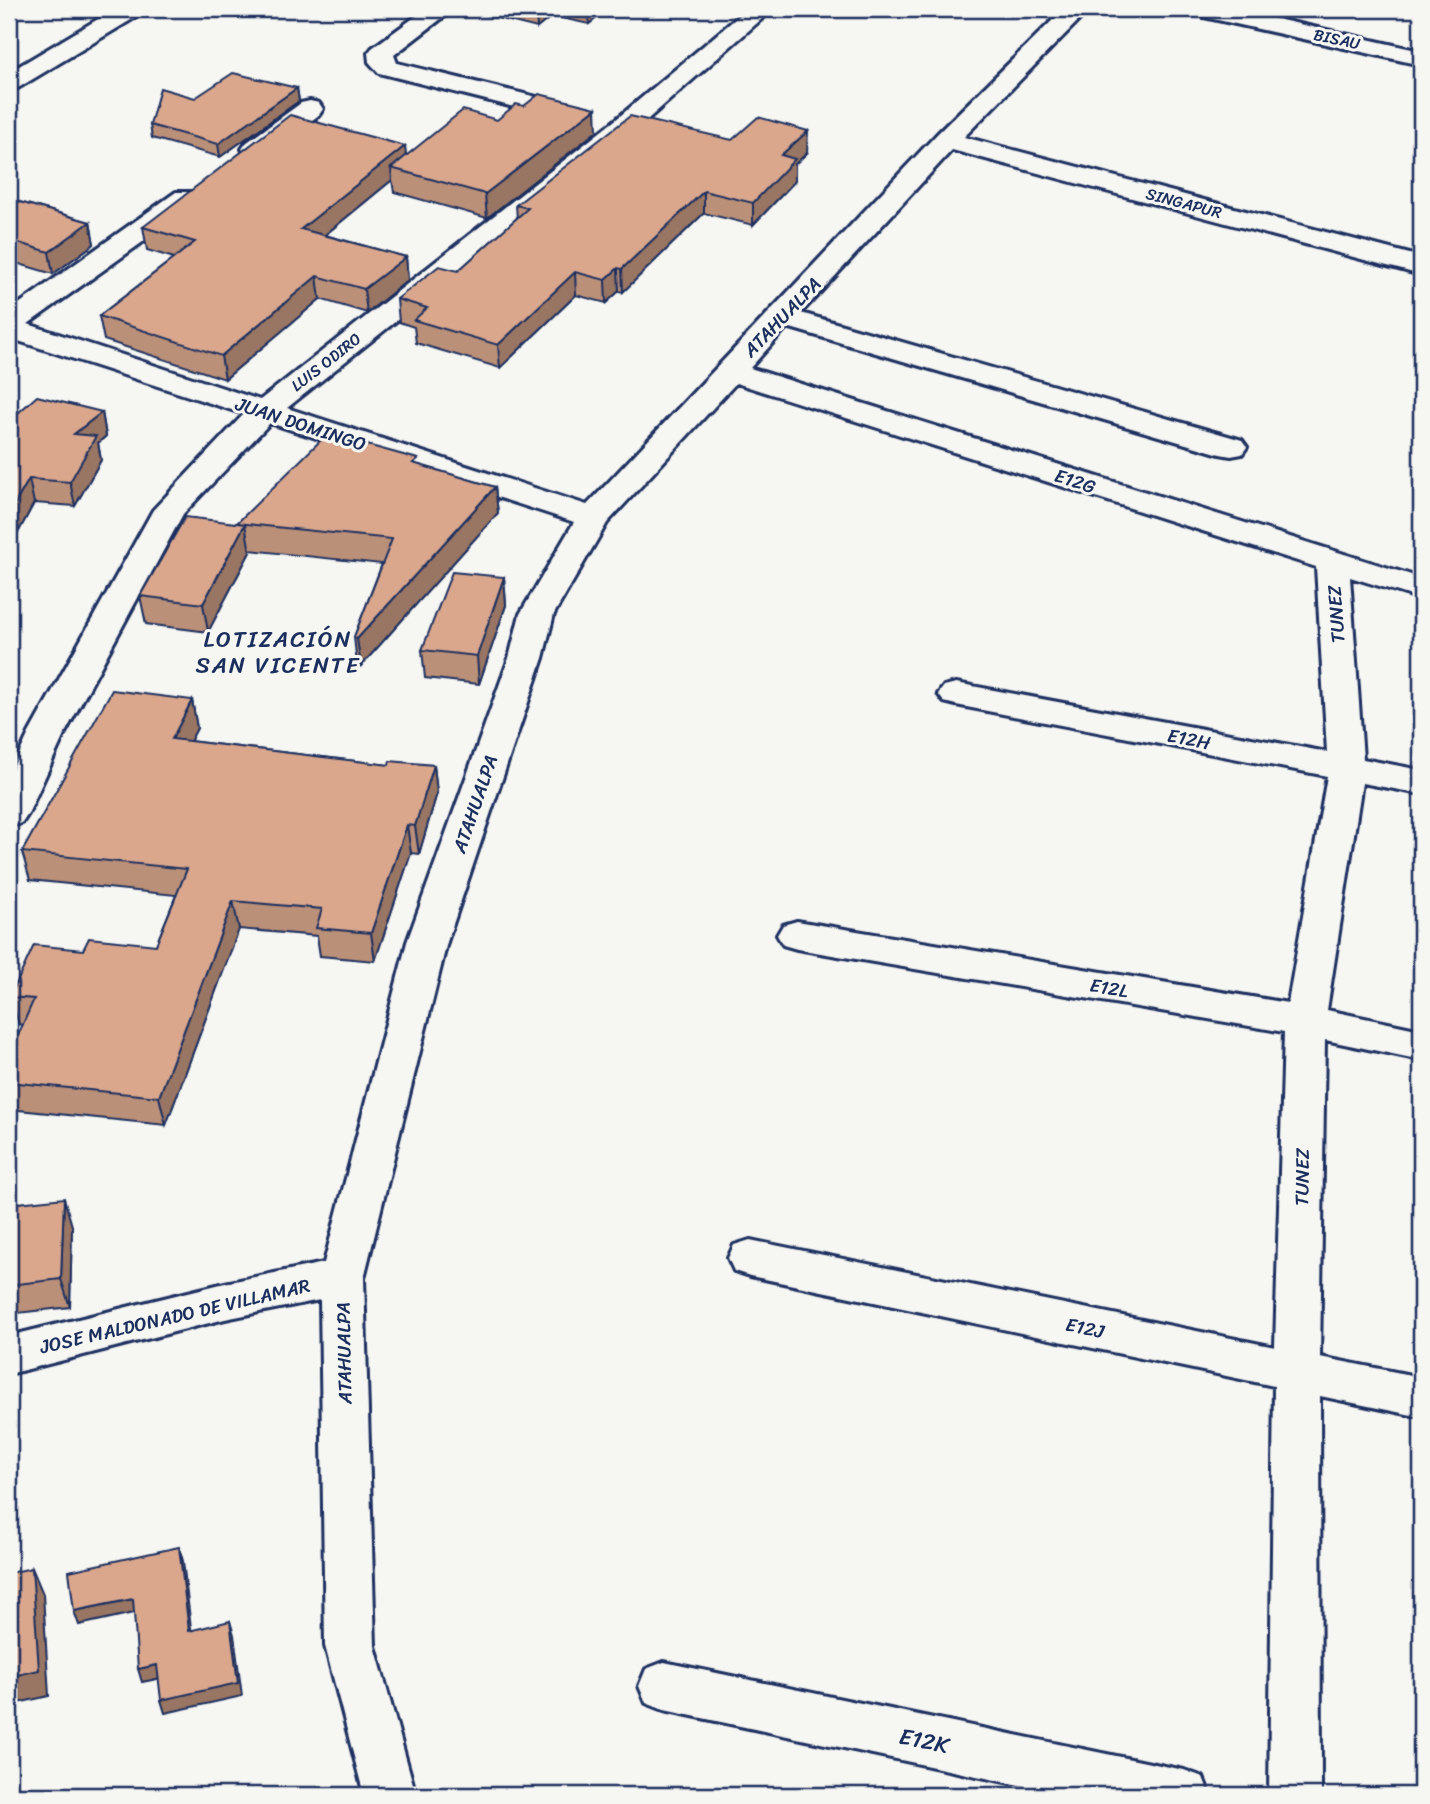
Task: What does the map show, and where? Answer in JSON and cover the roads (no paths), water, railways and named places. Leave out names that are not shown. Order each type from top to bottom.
[{"type":"street","points":[[9,83],[132,9]]},
{"type":"street","points":[[442,9],[381,53],[382,61],[388,68],[623,127]]},
{"type":"street","name":"LUIS ODIRO","points":[[9,814],[47,733],[169,510],[263,412],[623,127],[761,9]]},
{"type":"street","name":"ATAHUALPA","points":[[390,1795],[350,1646],[342,1278],[427,942],[526,658],[537,614],[593,518],[784,317],[946,140],[1078,9]]},
{"type":"street","name":"BISAU","points":[[1213,12],[1421,58]]},
{"type":"street","points":[[9,326],[310,109]]},
{"type":"street","name":"SINGAPUR","points":[[946,140],[1421,266]]},
{"type":"street","points":[[784,317],[1231,447]]},
{"type":"street","name":"JUAN DOMINGO","points":[[9,326],[263,412],[593,518]]},
{"type":"street","name":"E12G","points":[[730,371],[1421,589]]},
{"type":"street","name":"TUNEZ","points":[[1295,1795],[1297,1371],[1306,1021],[1346,769],[1332,563]]},
{"type":"street","name":"E12H","points":[[956,694],[1421,782]]},
{"type":"street","name":"E12L","points":[[797,935],[1306,1021],[1421,1045]]},
{"type":"street","name":"E12J","points":[[750,1258],[1421,1397]]},
{"type":"street","name":"JOSE MALDONADO DE VILLAMAR","points":[[9,1355],[225,1301],[342,1278]]},
{"type":"street","name":"E12K","points":[[664,1686],[1184,1795]]},
{"type":"district","name":"LOTIZACIÓN SAN VICENTE","points":[[278,652]]}]
